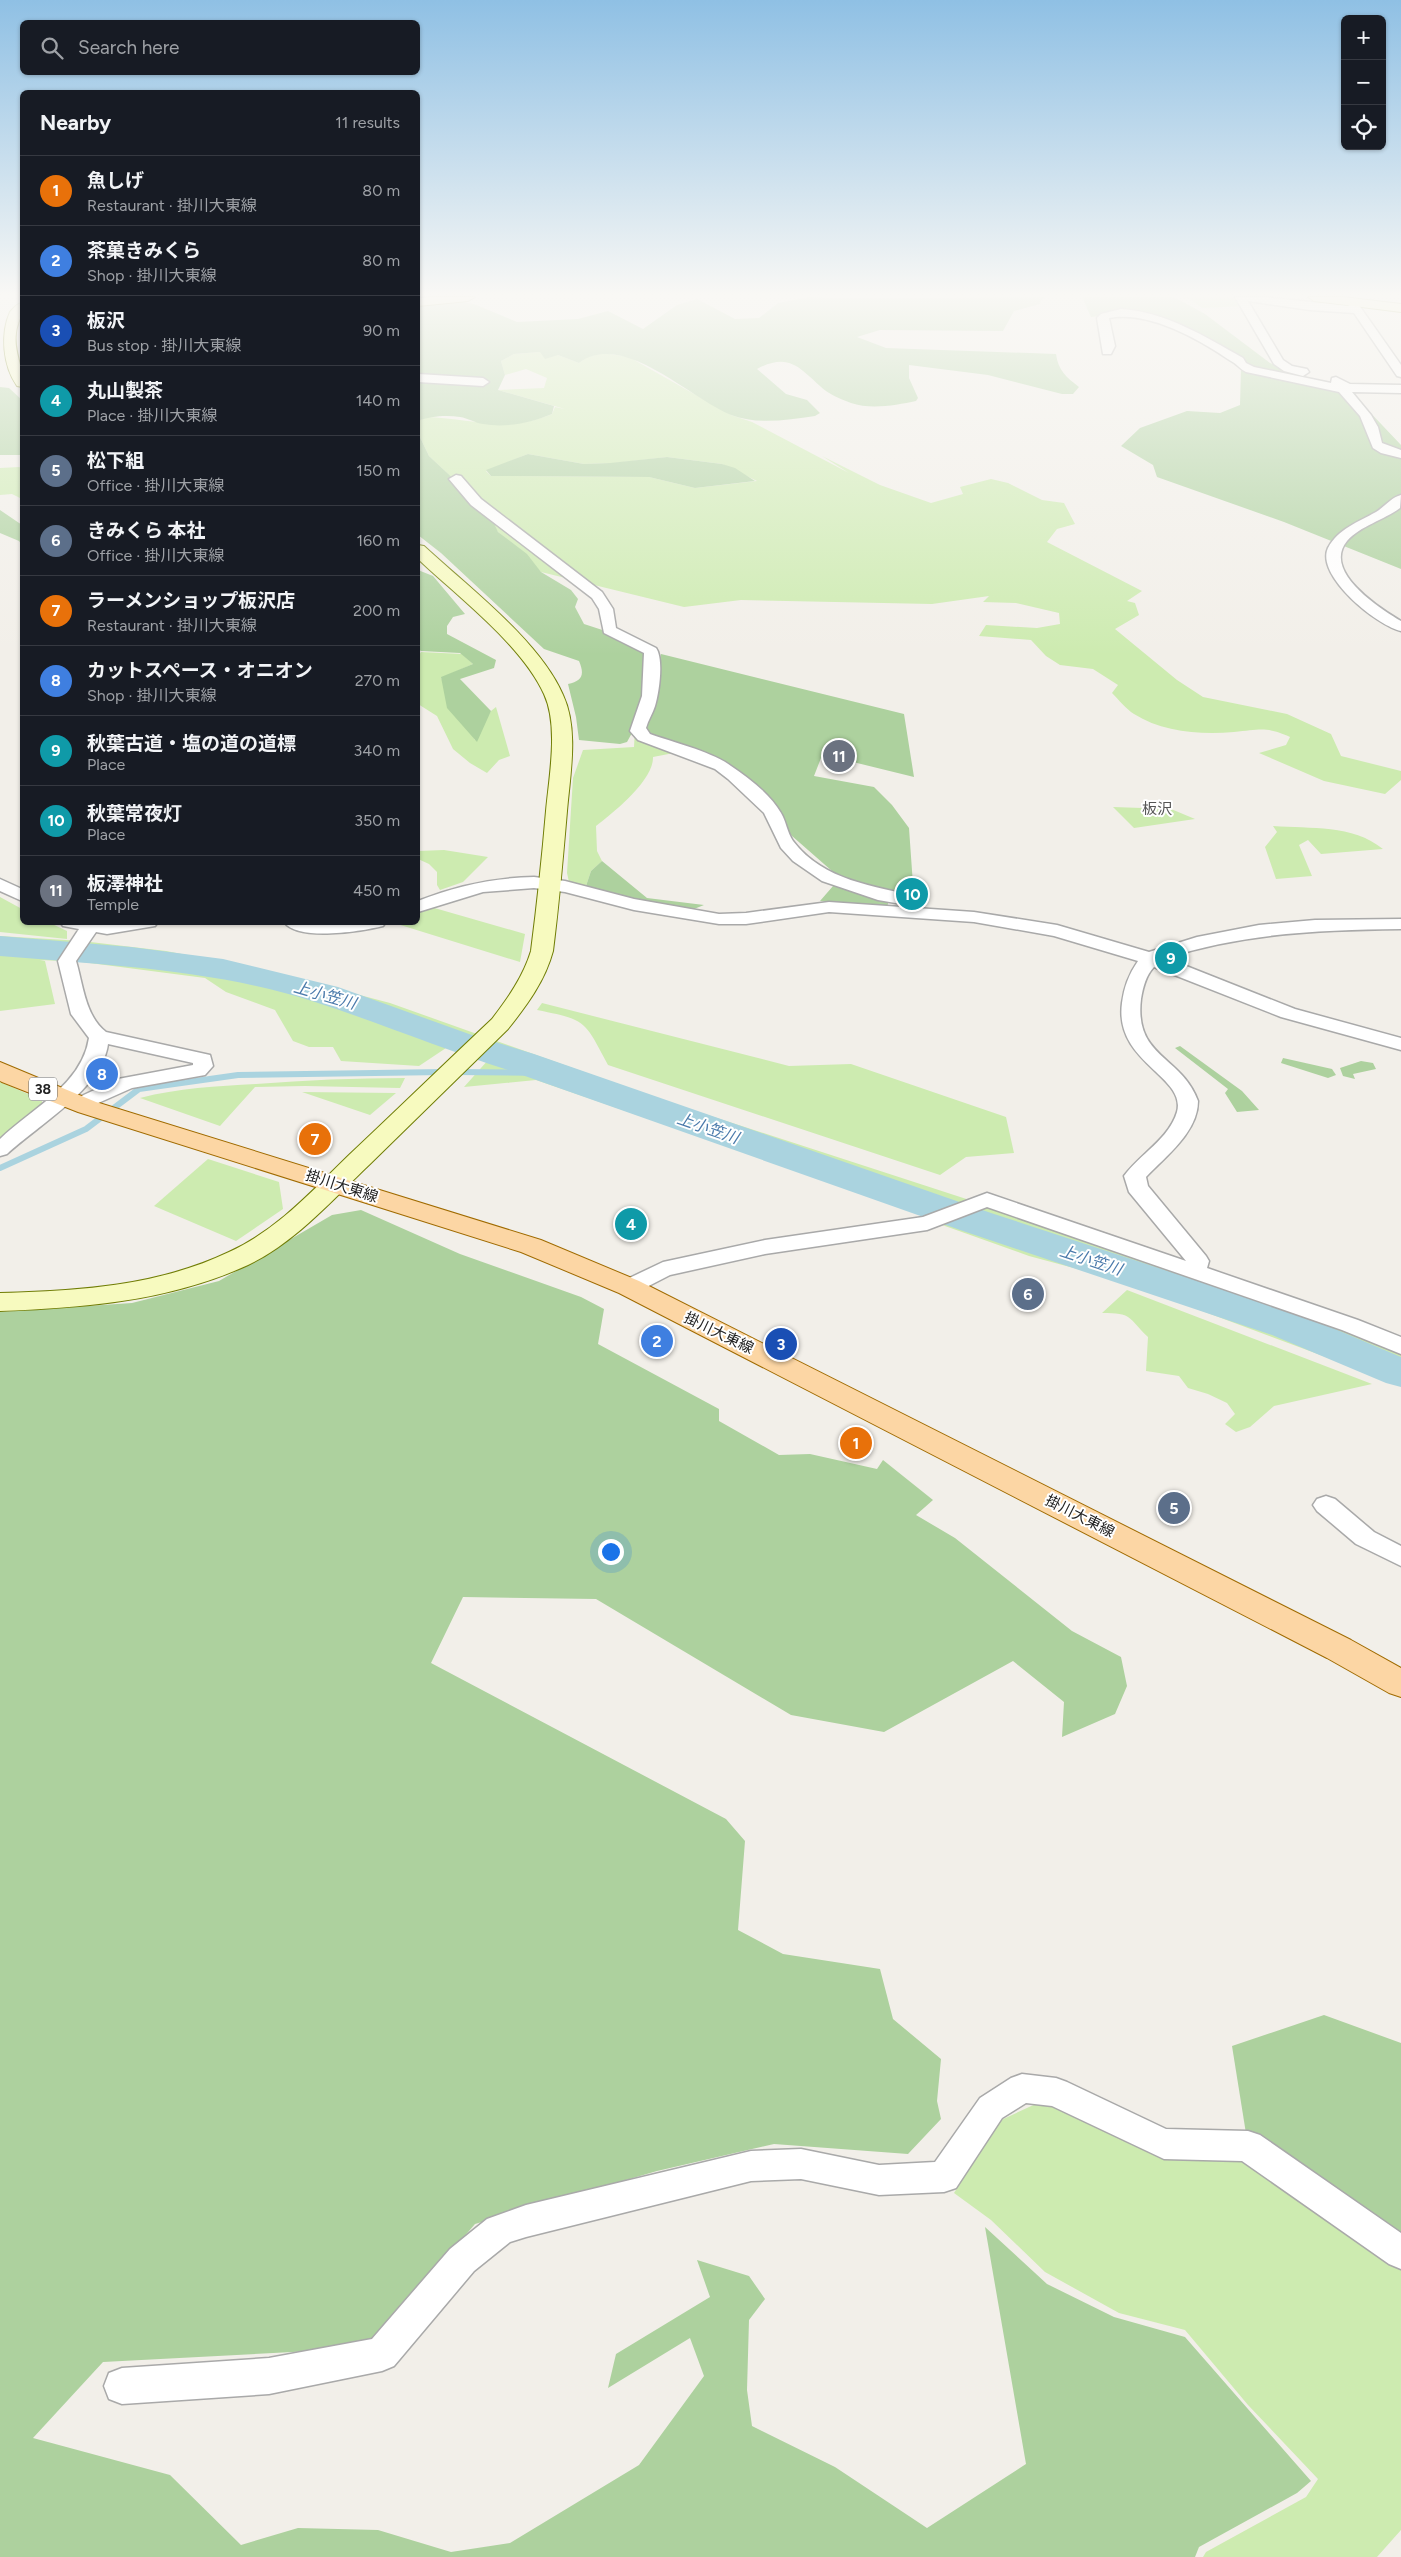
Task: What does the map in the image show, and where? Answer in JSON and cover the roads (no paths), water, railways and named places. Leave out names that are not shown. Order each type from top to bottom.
[{"type":"main road","name":"掛川大東線","points":[[0,1069],[11,1076],[76,1103],[531,1246],[629,1287],[1330,1644],[1401,1684]]},
{"type":"street","points":[[1366,416],[1372,427],[1377,445],[1385,450],[1401,454]]},
{"type":"street","points":[[456,479],[476,502],[528,540],[597,595],[606,609],[609,630],[651,651],[649,700],[646,711],[638,722],[638,731],[644,737],[721,766],[732,773],[772,812],[786,843],[807,862],[834,882],[876,894],[984,911],[989,919]]},
{"type":"street","points":[[1401,499],[1393,508],[1343,537],[1334,554],[1337,570],[1343,582],[1353,593],[1401,627]]},
{"type":"street","points":[[0,1302],[34,1301],[114,1293],[189,1278],[226,1264],[269,1241],[291,1224],[335,1183],[500,1024],[522,997],[538,965],[542,951],[561,758],[560,717],[554,695],[535,663],[516,641],[420,552]]},
{"type":"street","points":[[0,884],[20,895]]},
{"type":"street","points":[[420,906],[473,888],[493,885],[550,884],[635,904],[722,919],[746,918],[806,908],[989,919],[1057,931],[1151,959],[1288,1013],[1401,1044]]},
{"type":"street","points":[[1194,1272],[1198,1261],[1137,1187],[1135,1176],[1182,1125],[1188,1102],[1178,1081],[1135,1038],[1131,1014],[1132,997],[1138,975],[1151,959],[1193,944],[1260,929],[1326,924],[1401,924]]},
{"type":"street","points":[[73,925],[86,934],[136,925]]},
{"type":"street","points":[[302,925],[315,929],[342,929],[362,925]]},
{"type":"street","points":[[0,1150],[76,1103],[126,1083],[198,1071],[203,1066],[202,1059],[99,1036],[92,1030],[81,1014],[67,961],[86,934]]},
{"type":"street","points":[[76,1103],[74,1087],[100,1048],[99,1036]]},
{"type":"street","points":[[629,1287],[663,1269],[765,1247],[927,1223],[987,1200],[1350,1325],[1401,1346]]},
{"type":"street","points":[[1326,1505],[1365,1538],[1401,1557]]},
{"type":"street","points":[[122,2386],[269,2376],[382,2354],[462,2260],[499,2230],[526,2221],[751,2166],[801,2164],[879,2180],[944,2177],[991,2108],[1022,2088],[1056,2092],[1164,2144],[1248,2146],[1401,2253]]},
{"type":"waterway","name":"上小笠川","points":[[0,946],[131,957],[223,969],[326,994],[456,1042],[521,1062],[977,1222],[1287,1325],[1401,1373]]},
{"type":"waterway","points":[[0,1168],[86,1129],[139,1089],[238,1075],[444,1072]]},
{"type":"waterway","points":[[455,1072],[550,1073]]},
{"type":"place","name":"板澤神社","points":[[839,756]]},
{"type":"place","name":"秋葉常夜灯","points":[[912,894]]},
{"type":"place","name":"秋葉古道・塩の道の道標","points":[[1171,958]]},
{"type":"place","name":"カットスペース・オニオン","points":[[102,1074]]},
{"type":"place","name":"ラーメンショップ板沢店","points":[[315,1139]]},
{"type":"place","name":"丸山製茶","points":[[631,1224]]},
{"type":"place","name":"きみくら 本社","points":[[1028,1294]]},
{"type":"place","name":"茶菓きみくら","points":[[657,1341]]},
{"type":"place","name":"板沢","points":[[781,1344]]},
{"type":"place","name":"魚しげ","points":[[856,1443]]},
{"type":"place","name":"松下組","points":[[1174,1508]]},
{"type":"district","name":"板沢","points":[[1157,809]]}]
